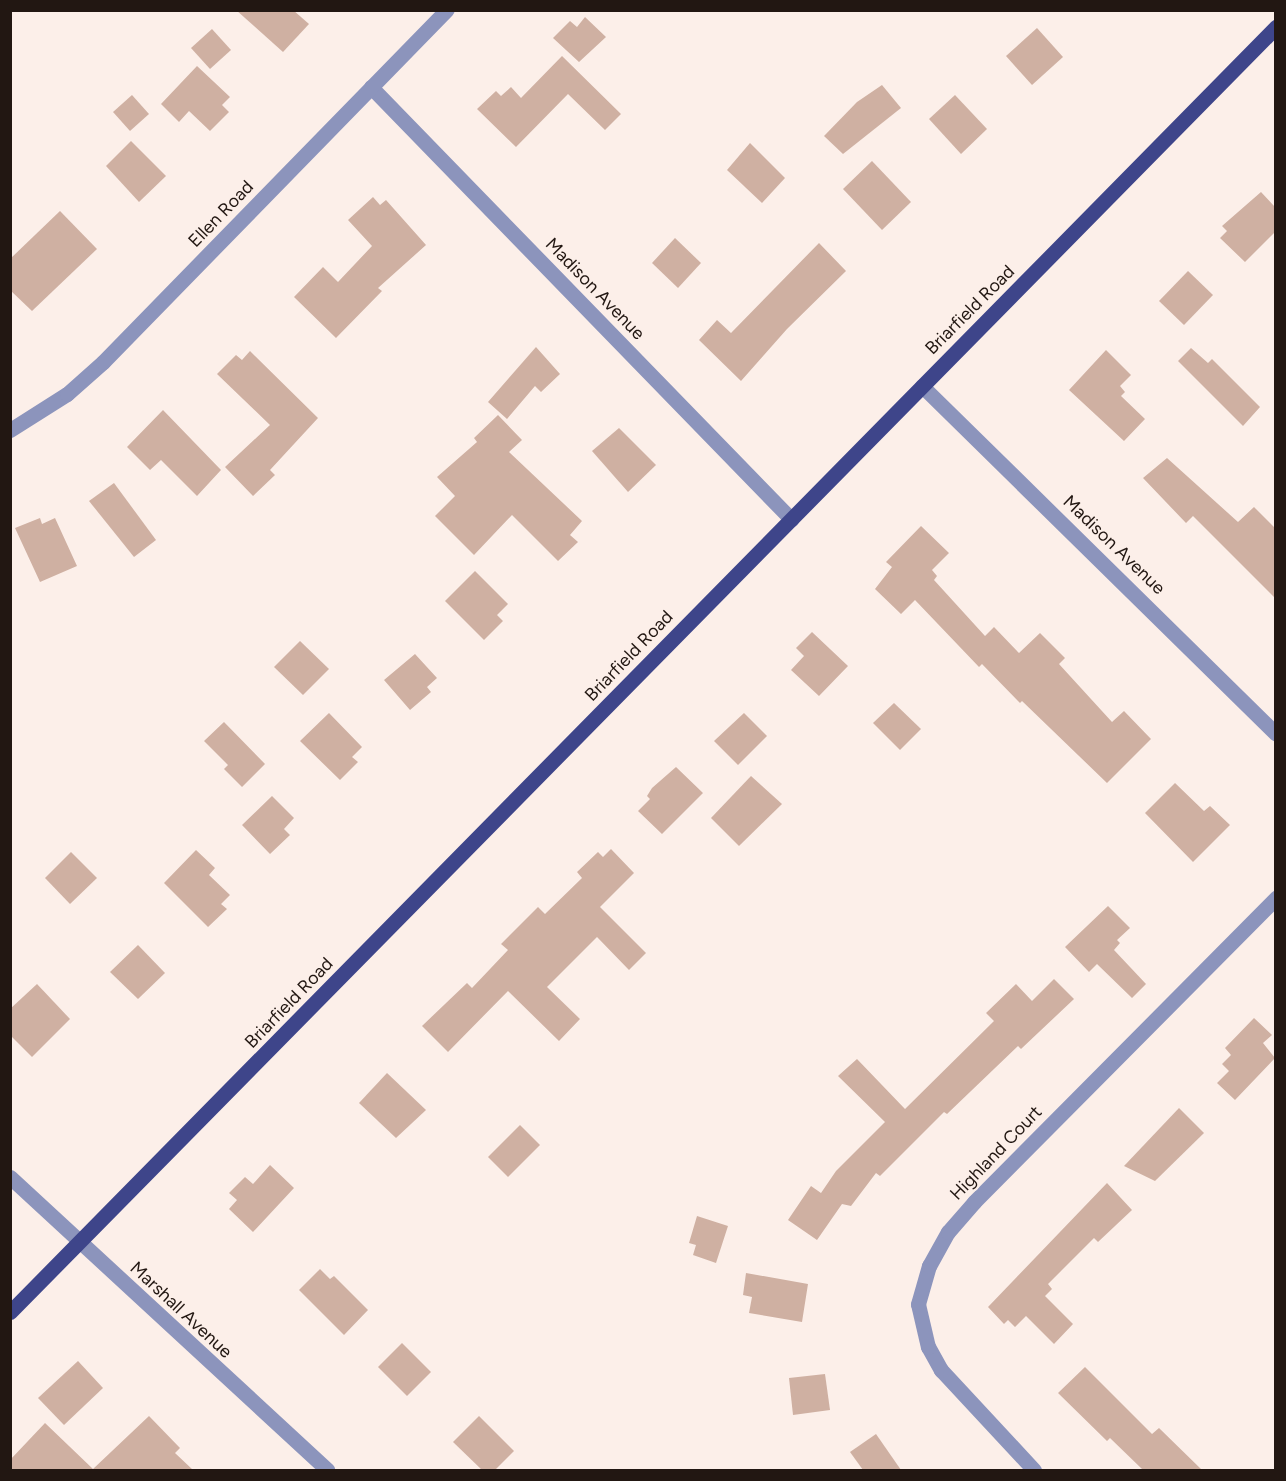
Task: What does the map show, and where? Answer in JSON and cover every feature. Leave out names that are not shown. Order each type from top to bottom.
[{"type":"main road","name":"Briarfield Road","points":[[10,1312],[80,1244],[1275,27]]},
{"type":"street","name":"Ellen Road","points":[[10,430],[67,394],[103,362],[447,10]]},
{"type":"street","name":"Madison Avenue","points":[[371,87],[791,519]]},
{"type":"street","name":"Madison Avenue","points":[[922,387],[1275,734]]},
{"type":"street","name":"Highland Court","points":[[1034,1470],[941,1370],[928,1347],[918,1304],[929,1266],[948,1232],[974,1202],[1275,898]]},
{"type":"street","name":"Marshall Avenue","points":[[10,1177],[327,1470]]},
{"type":"building","points":[[236,10],[293,10],[309,24],[283,52]]},
{"type":"building","points":[[585,17],[606,37],[579,62],[553,38],[570,21],[577,27]]},
{"type":"building","points":[[1037,28],[1063,57],[1032,85],[1006,56]]},
{"type":"building","points":[[212,29],[231,50],[210,69],[191,48]]},
{"type":"building","points":[[562,56],[621,114],[605,130],[568,94],[516,147],[477,109],[496,91],[501,96],[511,87],[521,98]]},
{"type":"building","points":[[197,66],[230,97],[222,105],[229,112],[210,131],[189,111],[179,122],[161,104]]},
{"type":"building","points":[[882,85],[901,108],[843,154],[824,136],[857,102]]},
{"type":"building","points":[[132,95],[149,114],[130,131],[113,112]]},
{"type":"building","points":[[955,95],[987,129],[961,154],[929,119]]},
{"type":"building","points":[[131,141],[166,176],[139,202],[106,166]]},
{"type":"building","points":[[750,143],[785,178],[762,203],[727,170]]},
{"type":"building","points":[[872,161],[911,202],[882,230],[843,189]]},
{"type":"building","points":[[1261,192],[1275,207],[1275,232],[1245,262],[1220,238],[1227,231],[1222,226]]},
{"type":"building","points":[[373,197],[380,205],[386,200],[426,245],[378,288],[382,291],[336,338],[294,297],[323,267],[338,282],[372,246],[348,220]]},
{"type":"building","points":[[60,211],[97,249],[32,311],[10,290],[10,259]]},
{"type":"building","points":[[675,238],[701,263],[678,288],[652,263]]},
{"type":"building","points":[[819,243],[846,271],[787,329],[741,381],[699,340],[717,320],[731,333]]},
{"type":"building","points":[[1188,271],[1213,295],[1184,325],[1159,301]]},
{"type":"building","points":[[536,347],[560,374],[541,392],[535,386],[507,419],[488,402]]},
{"type":"building","points":[[1191,348],[1208,363],[1212,359],[1260,407],[1243,426],[1178,361]]},
{"type":"building","points":[[1106,350],[1131,375],[1120,386],[1125,392],[1121,396],[1145,419],[1124,441],[1069,390]]},
{"type":"building","points":[[250,351],[318,418],[270,470],[275,475],[253,496],[225,467],[270,425],[217,374],[236,355],[242,360]]},
{"type":"building","points":[[163,410],[221,470],[197,496],[161,460],[150,470],[127,447]]},
{"type":"building","points":[[498,415],[522,440],[509,452],[582,521],[570,535],[578,542],[558,561],[512,515],[474,555],[435,516],[455,496],[437,477],[477,442],[474,438]]},
{"type":"building","points":[[619,428],[656,465],[628,492],[592,451]]},
{"type":"building","points":[[1167,458],[1238,522],[1254,507],[1275,528],[1275,598],[1193,516],[1186,523],[1143,478]]},
{"type":"building","points":[[114,483],[156,540],[134,557],[89,501]]},
{"type":"building","points":[[40,518],[42,524],[55,518],[77,566],[40,582],[15,528]]},
{"type":"building","points":[[921,526],[949,553],[932,570],[937,576],[934,580],[985,636],[994,627],[1019,653],[1040,633],[1065,658],[1059,664],[1112,722],[1124,711],[1151,739],[1107,783],[1022,701],[1020,703],[982,664],[979,667],[915,600],[901,614],[875,589],[892,567],[886,562]]},
{"type":"building","points":[[475,571],[508,604],[497,615],[503,621],[484,640],[445,601]]},
{"type":"building","points":[[812,632],[848,666],[819,696],[791,670],[804,656],[796,648]]},
{"type":"building","points":[[300,641],[329,669],[303,695],[274,667]]},
{"type":"building","points":[[415,654],[437,678],[427,687],[431,692],[410,710],[384,680]]},
{"type":"building","points":[[894,703],[921,729],[900,750],[873,723]]},
{"type":"building","points":[[329,713],[362,747],[352,757],[358,762],[340,780],[300,741]]},
{"type":"building","points":[[744,713],[767,736],[738,765],[714,741]]},
{"type":"building","points":[[224,722],[265,764],[242,787],[224,769],[228,765],[204,741]]},
{"type":"building","points":[[676,767],[703,793],[662,834],[638,811],[650,799],[647,796],[652,788]]},
{"type":"building","points":[[751,776],[782,804],[739,846],[711,818]]},
{"type":"building","points":[[1175,783],[1204,811],[1210,806],[1230,825],[1193,862],[1145,813]]},
{"type":"building","points":[[272,796],[294,818],[284,829],[290,835],[270,854],[242,825]]},
{"type":"building","points":[[611,849],[634,873],[600,907],[646,953],[629,970],[597,937],[547,987],[580,1019],[559,1041],[508,991],[448,1052],[422,1026],[467,983],[472,988],[508,950],[501,944],[538,907],[545,914],[582,878],[577,872],[598,852],[603,857]]},
{"type":"building","points":[[196,850],[215,868],[209,875],[230,895],[221,904],[227,909],[208,927],[164,883]]},
{"type":"building","points":[[71,852],[97,878],[70,904],[45,878]]},
{"type":"building","points":[[1108,906],[1130,928],[1117,940],[1120,943],[1114,950],[1146,984],[1132,998],[1097,964],[1089,972],[1065,947]]},
{"type":"building","points":[[138,945],[165,973],[138,999],[110,972]]},
{"type":"building","points":[[1054,979],[1074,999],[1021,1049],[1018,1046],[947,1114],[944,1112],[880,1176],[876,1173],[851,1206],[842,1204],[817,1240],[788,1220],[811,1186],[821,1193],[836,1171],[885,1122],[838,1076],[857,1059],[905,1109],[994,1021],[986,1013],[1016,984],[1032,1001]]},
{"type":"building","points":[[37,984],[70,1019],[32,1057],[10,1035],[10,1009]]},
{"type":"building","points":[[1254,1018],[1272,1035],[1263,1043],[1275,1058],[1235,1100],[1217,1083],[1229,1071],[1222,1064],[1231,1055],[1225,1048]]},
{"type":"building","points":[[387,1073],[426,1110],[396,1138],[359,1103]]},
{"type":"building","points":[[1179,1108],[1204,1133],[1155,1181],[1124,1166]]},
{"type":"building","points":[[520,1125],[540,1145],[508,1177],[488,1157]]},
{"type":"building","points":[[270,1165],[294,1188],[253,1232],[229,1209],[237,1200],[229,1193],[245,1177],[253,1184]]},
{"type":"building","points":[[1107,1183],[1132,1210],[1098,1242],[1094,1238],[1048,1284],[1052,1289],[1045,1296],[1073,1324],[1054,1344],[1026,1316],[1015,1327],[1008,1320],[1004,1324],[988,1307]]},
{"type":"building","points":[[697,1216],[728,1226],[716,1263],[693,1255],[696,1245],[689,1243]]},
{"type":"building","points":[[320,1269],[330,1279],[334,1276],[368,1310],[344,1335],[299,1290]]},
{"type":"building","points":[[746,1273],[808,1284],[802,1322],[749,1313],[752,1297],[743,1295]]},
{"type":"building","points":[[402,1343],[431,1372],[407,1396],[378,1367]]},
{"type":"building","points":[[78,1361],[103,1388],[64,1425],[38,1398]]},
{"type":"building","points":[[1085,1367],[1152,1434],[1159,1428],[1202,1470],[1143,1470],[1110,1438],[1107,1441],[1058,1393]]},
{"type":"building","points":[[825,1374],[830,1410],[793,1415],[789,1378]]},
{"type":"building","points":[[149,1416],[180,1448],[175,1453],[193,1470],[10,1470],[10,1460],[45,1423],[93,1469]]},
{"type":"building","points":[[479,1416],[514,1451],[495,1470],[482,1470],[453,1442]]},
{"type":"building","points":[[876,1434],[901,1470],[863,1470],[850,1452]]}]
